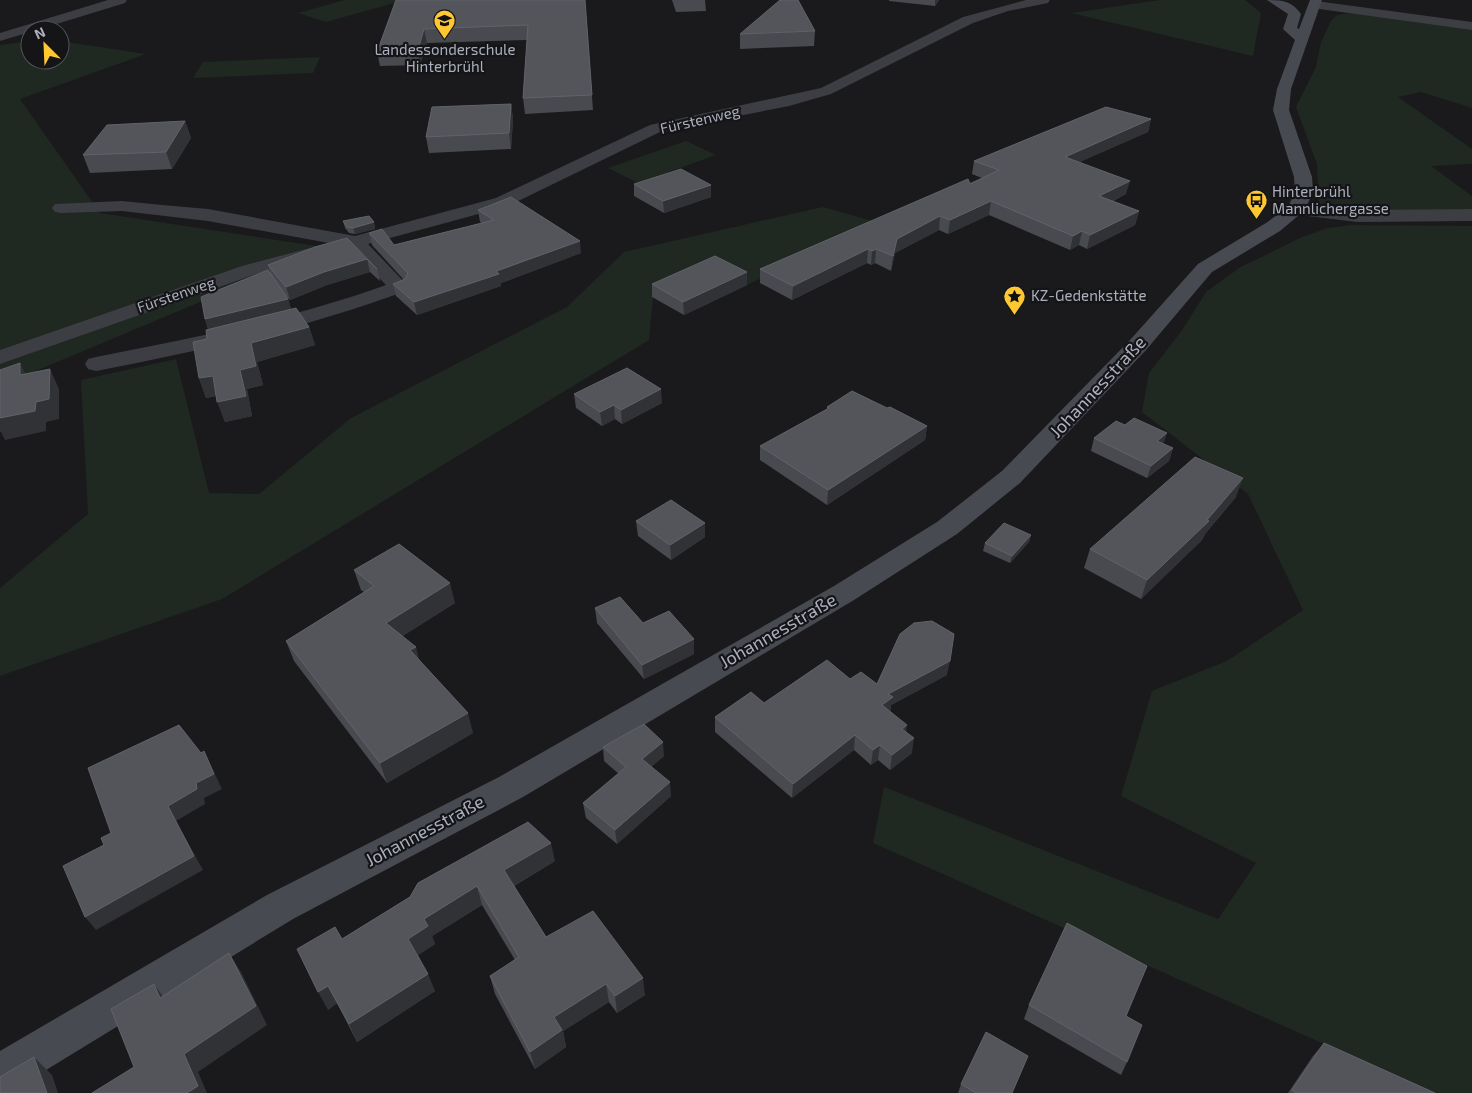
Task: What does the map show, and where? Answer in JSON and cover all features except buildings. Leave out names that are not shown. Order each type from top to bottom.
[{"type":"main road","points":[[1273,0],[1291,8],[1295,14],[1290,29],[1301,38]]},
{"type":"main road","points":[[1284,0],[1316,3],[1301,38],[1284,89],[1281,110],[1303,176],[1304,192],[1296,210]]},
{"type":"main road","name":"Johannesstraße","points":[[0,1074],[280,907],[520,782],[844,593],[947,528],[1011,477],[1043,446],[1138,345],[1205,268],[1274,227],[1296,210]]},
{"type":"street","points":[[0,37],[121,0]]},
{"type":"street","name":"Fürstenweg","points":[[0,357],[249,270],[502,202],[656,128],[681,121],[789,101],[826,91],[968,20],[1005,8],[1044,0]]},
{"type":"street","points":[[1316,3],[1472,26]]},
{"type":"street","name":"Fürstenweg","points":[[61,208],[122,206],[208,215],[355,242]]},
{"type":"street","points":[[1296,210],[1358,216],[1472,215]]},
{"type":"street","points":[[96,364],[220,340],[335,310],[399,287],[355,242]]},
{"type":"shaded area","points":[[345,0],[405,0],[326,22],[298,13]]},
{"type":"shaded area","points":[[1160,0],[1245,0],[1261,13],[1253,56],[1071,13]]},
{"type":"shaded area","points":[[1352,13],[1472,29],[1472,108],[1421,92],[1398,97],[1472,149],[1472,164],[1431,166],[1472,196],[1472,209],[1356,211],[1319,207],[1317,164],[1296,107],[1316,67],[1321,42],[1331,21],[1337,15]]},
{"type":"shaded area","points":[[20,42],[20,70],[70,70],[70,43],[146,54],[20,99],[100,213],[329,248],[0,386],[0,45]]},
{"type":"shaded area","points":[[320,57],[313,73],[193,78],[203,62]]},
{"type":"shaded area","points":[[686,141],[716,155],[638,183],[608,168]]},
{"type":"shaded area","points":[[823,207],[880,223],[747,285],[715,269],[653,297],[649,340],[222,599],[0,676],[0,588],[88,514],[81,380],[176,359],[209,493],[259,494],[351,418],[567,307],[624,252]]},
{"type":"shaded area","points":[[1351,225],[1472,226],[1472,1093],[1434,1093],[873,843],[884,787],[1218,919],[1256,863],[1121,796],[1152,691],[1227,661],[1303,610],[1248,494],[1142,412],[1149,373],[1183,329],[1206,292],[1239,268],[1302,237],[1328,228]]},
{"type":"place","name":"Landessonderschule Hinterbrühl","points":[[445,40]]},
{"type":"place","name":"Hinterbrühl Mannlichergasse","points":[[1256,220]]},
{"type":"place","name":"KZ-Gedenkstätte","points":[[1015,315]]}]
